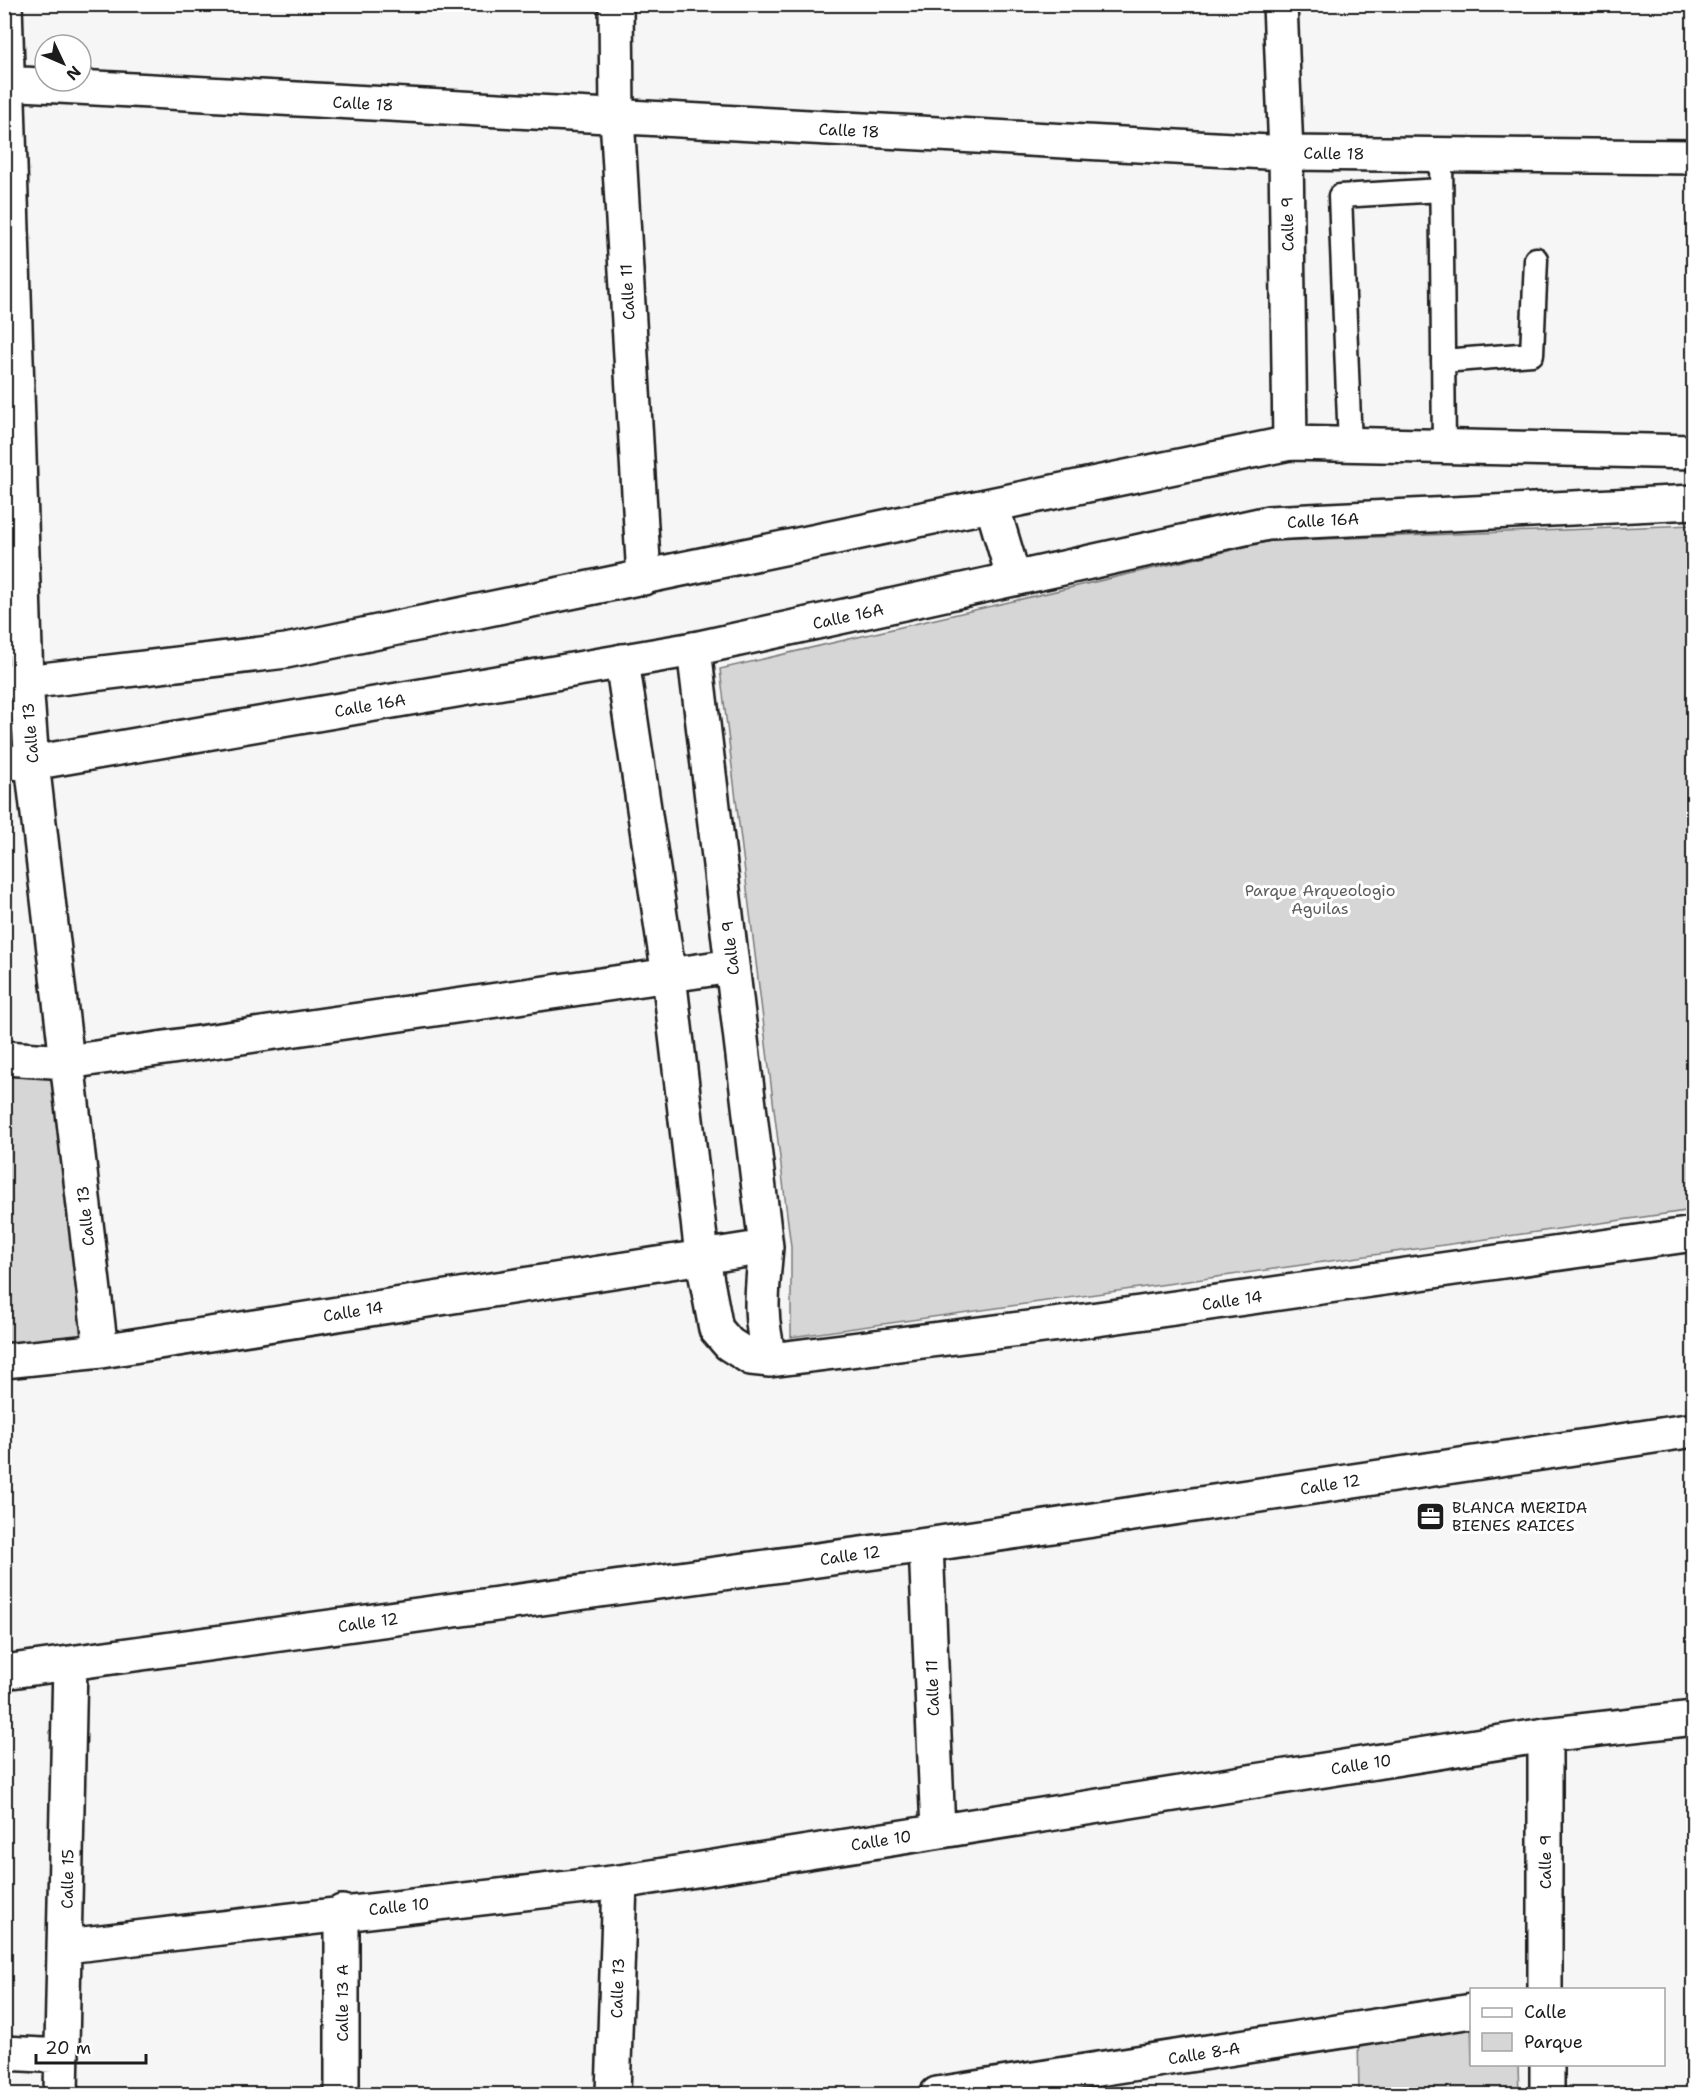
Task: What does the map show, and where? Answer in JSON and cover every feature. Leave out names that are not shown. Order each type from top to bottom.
[{"type":"street","name":"Calle 13","points":[[5,4],[18,762],[68,1062],[100,1351]]},
{"type":"street","name":"Calle 11","points":[[616,4],[617,117],[644,579]]},
{"type":"street","name":"Calle 9","points":[[1280,4],[1286,153],[1290,444]]},
{"type":"street","name":"Calle 18","points":[[6,83],[1286,153],[1694,157]]},
{"type":"street","points":[[15,681],[286,651],[1290,444],[1694,452]]},
{"type":"street","name":"Calle 16A","points":[[18,762],[694,649],[1268,523],[1694,502]]},
{"type":"street","points":[[992,505],[1014,579]]},
{"type":"street","name":"Calle 9","points":[[694,649],[766,1247]]},
{"type":"street","points":[[622,661],[669,976],[702,1255]]},
{"type":"street","points":[[4,1058],[68,1062],[732,966]]},
{"type":"street","name":"Calle 14","points":[[702,1255],[716,1329],[729,1344],[751,1358],[770,1360],[1076,1322],[1694,1234]]},
{"type":"street","points":[[766,1247],[760,1307],[762,1329],[770,1360]]},
{"type":"street","name":"Calle 14","points":[[4,1361],[100,1351],[702,1255],[766,1247]]},
{"type":"street","name":"Calle 12","points":[[4,1672],[926,1545],[1694,1430]]},
{"type":"street","name":"Calle 11","points":[[926,1545],[938,1831]]},
{"type":"street","name":"Calle 15","points":[[61,2094],[66,1946],[70,1663]]},
{"type":"street","name":"Calle 10","points":[[66,1946],[342,1912],[620,1882],[1545,1735],[1694,1718]]},
{"type":"street","name":"Calle 9","points":[[1545,1735],[1545,1988]]},
{"type":"street","name":"Calle 13","points":[[613,2094],[620,1882]]},
{"type":"street","name":"Calle 13 A","points":[[342,1912],[342,2094]]},
{"type":"street","name":"Calle 8-A","points":[[938,2094],[1470,2010]]},
{"type":"street","points":[[4,2053],[62,2056]]},
{"type":"street","points":[[1547,2066],[1547,2094]]},
{"type":"lane","points":[[1441,154],[1444,447]]},
{"type":"lane","points":[[1350,445],[1340,196],[1441,190]]},
{"type":"lane","points":[[1443,361],[1533,354],[1536,260]]},
{"type":"green space","name":"Parque Arqueologio Aguilas","points":[[1693,525],[1693,1210],[791,1337],[791,1247],[720,669],[1271,541]]},
{"type":"green space","points":[[5,1074],[57,1077],[85,1335],[5,1344]]},
{"type":"green space","points":[[1470,2018],[1470,2066],[1518,2066],[1519,2094],[1359,2094],[1358,2033]]},
{"type":"place","name":"BLANCA MERIDA BIENES RAICES","points":[[1431,1516]]}]
